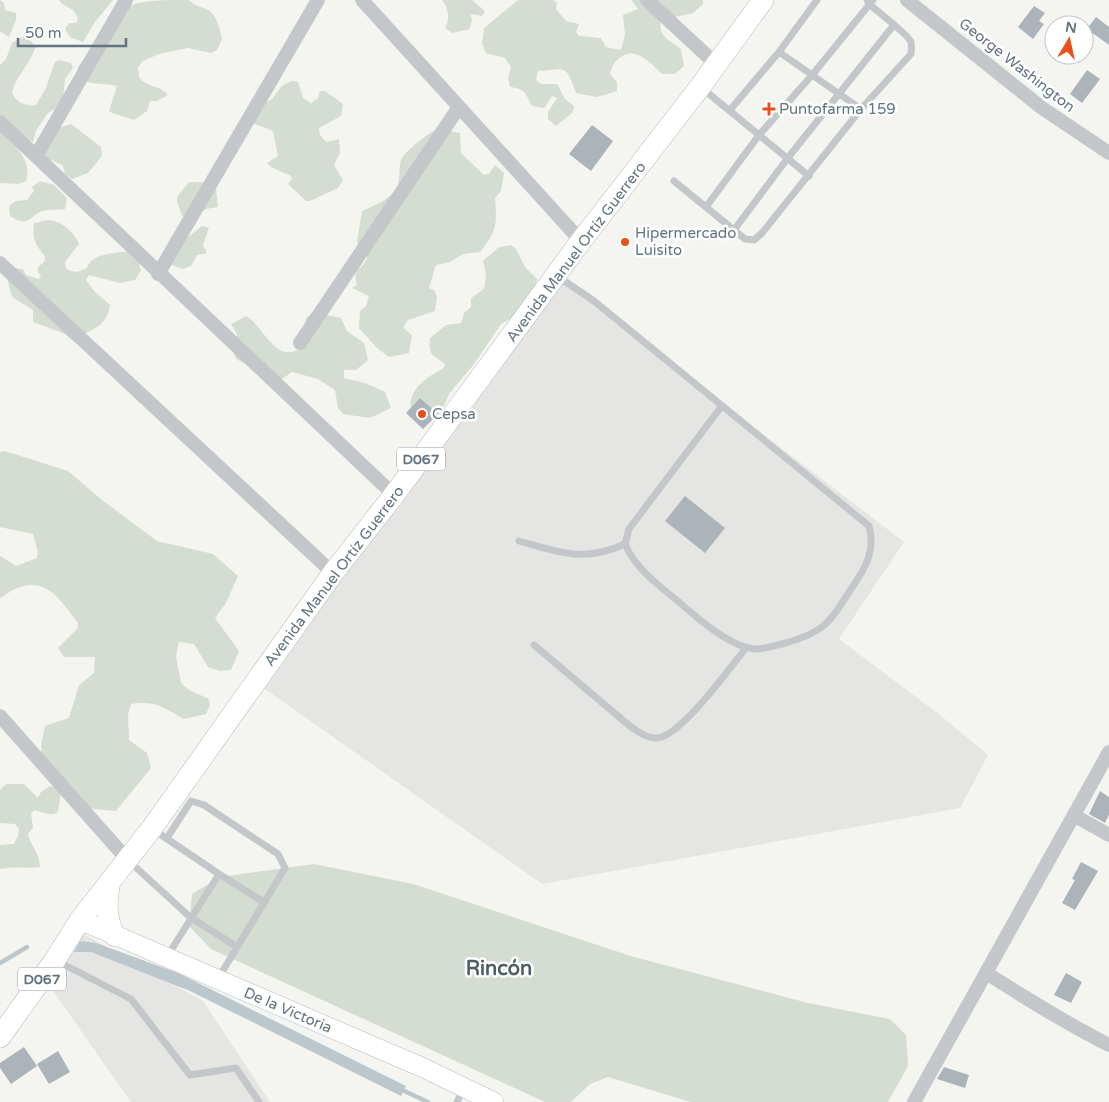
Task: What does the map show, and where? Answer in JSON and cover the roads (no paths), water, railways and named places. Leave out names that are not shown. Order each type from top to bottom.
[{"type":"main road","name":"Avenida Manuel Ortíz Guerrero","points":[[0,1037],[55,960],[80,920],[126,858],[159,833],[333,573],[394,496],[581,241],[717,65],[764,0]]},
{"type":"main road","points":[[110,881],[106,910],[108,925],[115,936]]},
{"type":"main road","name":"De la Victoria","points":[[80,920],[426,1069],[460,1095],[494,1102]]},
{"type":"street","points":[[36,156],[126,0]]},
{"type":"street","points":[[158,274],[318,0]]},
{"type":"street","points":[[362,0],[581,241]]},
{"type":"street","points":[[647,0],[717,65]]},
{"type":"street","name":"George Washington","points":[[907,0],[1042,108],[1109,153]]},
{"type":"street","points":[[300,343],[459,107]]},
{"type":"street","points":[[0,122],[394,496]]},
{"type":"street","points":[[0,263],[333,573]]},
{"type":"street","points":[[0,716],[126,858]]},
{"type":"street","points":[[914,1102],[1109,752]]},
{"type":"street","points":[[1075,816],[1109,835]]},
{"type":"street","points":[[986,973],[1045,1008],[1066,1023],[1109,1045]]},
{"type":"lane","points":[[730,110],[779,52],[817,0]]},
{"type":"lane","points":[[674,181],[745,239],[754,240],[767,229],[861,109],[911,54],[912,44],[908,36],[893,26],[870,1],[813,74],[759,135],[706,207]]},
{"type":"lane","points":[[734,230],[787,159],[893,26]]},
{"type":"lane","points":[[779,52],[841,93],[861,109]]},
{"type":"lane","points":[[700,87],[809,176]]},
{"type":"lane","points":[[557,276],[594,302],[868,526],[871,534],[870,556],[862,573],[832,618],[822,629],[810,636],[767,648],[746,648],[735,644],[661,588],[629,553],[625,544],[629,528],[721,407]]},
{"type":"lane","points":[[519,541],[578,556],[605,553],[625,544]]},
{"type":"lane","points":[[534,645],[631,727],[648,737],[657,738],[666,736],[699,706],[746,648]]},
{"type":"lane","points":[[217,980],[285,868],[278,854],[204,805],[191,801],[159,833],[218,874],[264,902]]},
{"type":"lane","points":[[126,858],[190,917],[237,947]]},
{"type":"lane","points":[[166,958],[190,917],[210,890],[218,874]]},
{"type":"lane","points":[[55,960],[131,999],[190,1075],[236,1068],[259,1102]]},
{"type":"waterway","points":[[0,963],[27,947]]},
{"type":"waterway","points":[[400,1089],[428,1102]]},
{"type":"place","name":"Puntofarma 159","points":[[769,109]]},
{"type":"place","name":"Hipermercado Luisito","points":[[625,242]]},
{"type":"place","name":"Cepsa","points":[[422,414]]},
{"type":"district","name":"Rincón","points":[[499,968]]}]
